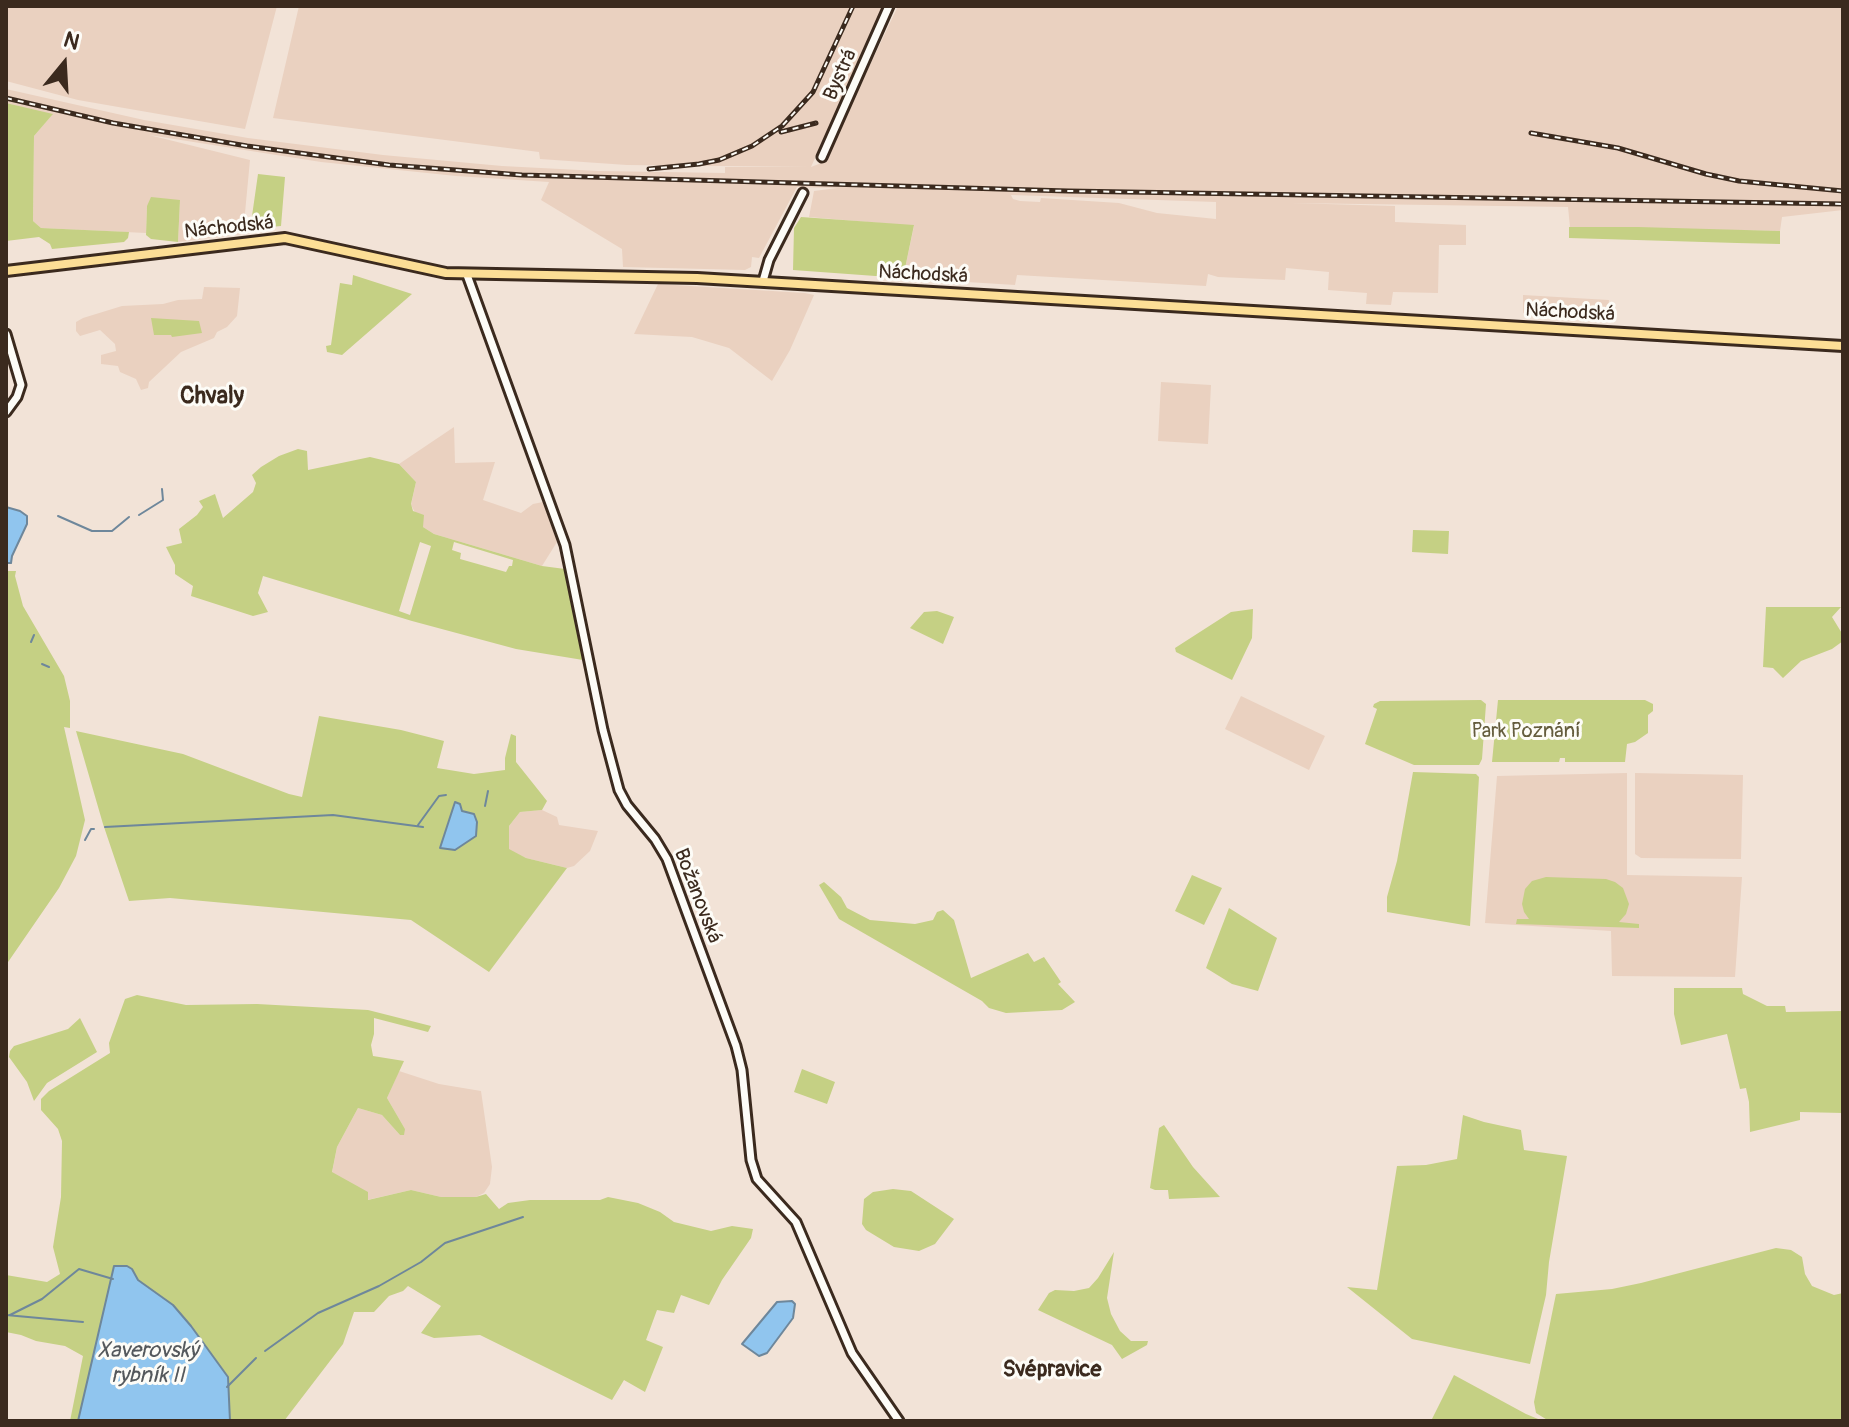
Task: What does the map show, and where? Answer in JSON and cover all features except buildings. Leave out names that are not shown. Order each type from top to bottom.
[{"type":"main road","name":"Náchodská","points":[[6,271],[285,238],[423,269],[467,275],[647,276],[763,281],[1843,346]]},
{"type":"street","name":"Bystrá","points":[[822,157],[889,6]]},
{"type":"street","points":[[763,281],[769,260],[803,193]]},
{"type":"street","name":"Božanovská","points":[[467,275],[565,545],[603,730],[619,790],[667,859],[736,1046],[742,1070],[751,1160],[757,1179],[796,1222],[852,1353],[899,1421]]},
{"type":"street","points":[[6,334],[21,385],[6,412]]},
{"type":"shaded area","points":[[6,6],[277,6],[245,129],[78,100],[6,81]]},
{"type":"shaded area","points":[[299,6],[883,6],[811,167],[824,162],[898,6],[1843,6],[1843,210],[1782,217],[1780,231],[1570,227],[1568,207],[1291,203],[1395,206],[1395,222],[1466,225],[1466,245],[1439,245],[1438,293],[1393,292],[1391,305],[1366,304],[1367,293],[1328,290],[1329,272],[1286,268],[1285,280],[1208,274],[1206,286],[1017,275],[1015,285],[903,278],[914,226],[809,217],[814,191],[837,188],[797,187],[759,258],[752,257],[751,267],[745,270],[623,267],[622,249],[541,200],[549,182],[321,162],[149,135],[250,160],[243,234],[178,242],[180,200],[147,206],[146,233],[41,228],[33,221],[34,136],[52,115],[6,103],[6,89],[144,120],[248,138],[383,155],[599,171],[725,173],[725,167],[810,167],[627,165],[540,159],[539,152],[273,118]],"holes":[[[1011,195],[1216,202],[1216,219],[1157,213],[1119,203],[1041,198],[1040,202],[1020,201]]]},
{"type":"shaded area","points":[[658,284],[814,295],[790,350],[772,381],[729,348],[692,337],[634,334]]},
{"type":"shaded area","points":[[204,287],[240,288],[237,316],[214,338],[181,352],[149,382],[148,388],[141,390],[136,379],[120,372],[118,366],[101,364],[101,355],[116,351],[115,344],[100,330],[80,336],[76,331],[76,322],[83,318],[122,306],[202,299]]},
{"type":"shaded area","points":[[1523,295],[1609,300],[1607,321],[1529,316],[1523,313]]},
{"type":"shaded area","points":[[1161,382],[1211,385],[1208,444],[1158,441]]},
{"type":"shaded area","points":[[454,427],[455,463],[495,462],[483,500],[521,513],[533,504],[543,502],[557,542],[542,566],[434,534],[423,527],[411,505],[416,482],[399,464]]},
{"type":"shaded area","points":[[1241,696],[1325,736],[1309,770],[1225,729]]},
{"type":"shaded area","points":[[1627,773],[1627,875],[1742,877],[1735,977],[1612,976],[1611,931],[1485,923],[1497,776]]},
{"type":"shaded area","points":[[1635,773],[1743,775],[1741,859],[1641,858],[1635,854]]},
{"type":"shaded area","points":[[542,810],[557,817],[559,825],[598,831],[590,851],[574,866],[567,868],[526,858],[509,850],[509,826],[520,812]]},
{"type":"shaded area","points":[[399,1071],[439,1084],[481,1091],[492,1167],[490,1184],[484,1193],[476,1197],[441,1197],[411,1190],[367,1200],[332,1173],[337,1147],[358,1108],[382,1115],[400,1135],[405,1129],[387,1098]]},
{"type":"green space","points":[[6,103],[53,114],[34,136],[33,221],[41,228],[129,232],[124,242],[52,249],[39,237],[6,241]]},
{"type":"green space","points":[[258,174],[285,177],[281,226],[260,228],[255,224],[252,216]]},
{"type":"green space","points":[[151,197],[180,200],[178,242],[151,239],[146,235],[147,206]]},
{"type":"green space","points":[[801,217],[914,225],[903,278],[793,270],[794,228]]},
{"type":"green space","points":[[1569,227],[1780,231],[1780,244],[1569,238]]},
{"type":"green space","points":[[353,275],[412,294],[342,355],[327,352],[326,346],[331,345],[340,283],[352,285]]},
{"type":"green space","points":[[151,318],[199,321],[202,333],[172,337],[154,335]]},
{"type":"green space","points":[[298,449],[307,451],[308,470],[370,457],[399,464],[416,482],[411,504],[413,511],[424,515],[423,527],[434,534],[542,566],[565,569],[583,660],[516,649],[263,576],[258,593],[268,612],[253,616],[191,596],[193,586],[175,574],[175,565],[166,547],[182,543],[179,529],[203,507],[199,501],[215,494],[223,518],[253,492],[256,483],[252,475],[279,456]],"holes":[[[420,542],[431,546],[410,615],[399,611]],[[454,542],[513,560],[512,566],[506,572],[460,559],[461,553],[452,550]]]},
{"type":"green space","points":[[1413,530],[1449,531],[1448,554],[1412,552]]},
{"type":"green space","points":[[6,571],[16,571],[23,606],[64,676],[70,701],[70,728],[64,727],[85,820],[76,856],[59,888],[6,965]]},
{"type":"green space","points":[[1766,607],[1841,607],[1832,617],[1843,635],[1843,641],[1832,649],[1801,661],[1783,678],[1773,668],[1763,667]]},
{"type":"green space","points":[[1253,609],[1252,638],[1232,680],[1176,652],[1175,648],[1231,612]]},
{"type":"green space","points":[[937,611],[954,617],[943,644],[910,628],[924,612]]},
{"type":"green space","name":"Park Poznání","points":[[1481,700],[1486,704],[1479,765],[1414,765],[1365,744],[1377,709],[1373,707],[1374,704],[1380,701]]},
{"type":"green space","name":"Park Poznání","points":[[1498,700],[1645,700],[1653,704],[1653,711],[1648,715],[1648,733],[1627,744],[1625,762],[1565,762],[1565,758],[1560,758],[1559,762],[1492,762]]},
{"type":"green space","points":[[319,716],[444,741],[437,768],[474,774],[505,770],[511,734],[516,736],[516,762],[547,801],[542,810],[520,812],[509,826],[509,849],[526,858],[567,868],[489,972],[411,920],[170,898],[129,901],[76,731],[183,754],[302,797]],"holes":[[[455,802],[476,836],[455,850],[440,847]]]},
{"type":"green space","points":[[1413,772],[1476,774],[1479,777],[1470,926],[1387,912],[1387,897],[1397,861]]},
{"type":"green space","points":[[1192,875],[1222,888],[1204,925],[1175,911]]},
{"type":"green space","points":[[1546,877],[1615,882],[1623,888],[1629,904],[1619,922],[1639,924],[1639,928],[1516,924],[1517,919],[1529,919],[1522,904],[1525,889],[1532,881]]},
{"type":"green space","points":[[824,882],[841,897],[847,908],[870,920],[915,924],[933,920],[937,912],[943,910],[954,920],[971,978],[1028,953],[1034,962],[1044,957],[1061,982],[1058,984],[1075,1002],[1062,1010],[1006,1013],[989,1008],[982,1001],[839,919],[819,885]]},
{"type":"green space","points":[[1229,908],[1277,938],[1258,991],[1232,984],[1206,968]]},
{"type":"green space","points":[[1674,988],[1742,988],[1743,994],[1767,1006],[1785,1006],[1786,1012],[1843,1011],[1843,1113],[1800,1112],[1800,1120],[1750,1132],[1746,1088],[1740,1089],[1727,1034],[1681,1045],[1674,1014]]},
{"type":"green space","points":[[137,995],[186,1005],[257,1004],[368,1010],[431,1026],[428,1032],[374,1018],[373,1056],[404,1061],[387,1098],[405,1129],[404,1135],[400,1135],[382,1115],[358,1108],[337,1147],[332,1172],[368,1192],[368,1200],[411,1190],[441,1197],[486,1194],[499,1209],[508,1203],[530,1200],[600,1200],[608,1197],[638,1203],[674,1222],[711,1231],[732,1226],[753,1229],[751,1238],[709,1305],[681,1295],[674,1313],[657,1310],[646,1340],[663,1347],[645,1392],[624,1380],[612,1400],[480,1335],[434,1338],[421,1333],[441,1306],[408,1286],[389,1296],[374,1312],[354,1312],[343,1344],[284,1421],[230,1421],[228,1377],[191,1326],[173,1305],[138,1280],[132,1269],[114,1266],[78,1421],[70,1421],[83,1356],[65,1346],[6,1332],[6,1275],[47,1282],[60,1274],[53,1247],[61,1197],[62,1141],[58,1129],[41,1110],[41,1099],[110,1053],[109,1043],[125,999]]},
{"type":"green space","points":[[80,1018],[97,1052],[47,1083],[34,1101],[27,1082],[9,1057],[10,1051],[14,1046],[68,1029]]},
{"type":"green space","points":[[802,1069],[835,1082],[827,1104],[794,1092]]},
{"type":"green space","points":[[1463,1115],[1521,1130],[1524,1150],[1567,1156],[1546,1295],[1530,1364],[1412,1339],[1347,1287],[1377,1290],[1397,1166],[1457,1159]]},
{"type":"green space","points":[[1164,1125],[1193,1167],[1220,1197],[1169,1199],[1168,1190],[1150,1188],[1159,1128]]},
{"type":"green space","points":[[893,1189],[911,1191],[954,1219],[935,1244],[919,1251],[894,1247],[866,1230],[862,1224],[864,1199],[873,1192]]},
{"type":"green space","points":[[1776,1248],[1791,1250],[1802,1257],[1805,1274],[1812,1286],[1834,1295],[1843,1293],[1843,1421],[1549,1421],[1536,1413],[1534,1402],[1556,1294],[1641,1283]]},
{"type":"green space","points":[[1114,1252],[1107,1298],[1111,1314],[1120,1331],[1131,1341],[1148,1341],[1147,1345],[1122,1359],[1112,1345],[1038,1310],[1049,1293],[1055,1290],[1089,1288]]},
{"type":"green space","points":[[1454,1375],[1526,1414],[1543,1421],[1431,1421]]},
{"type":"water","points":[[6,507],[27,516],[27,524],[11,563],[6,563]]},
{"type":"water","points":[[455,802],[460,804],[462,811],[474,814],[476,836],[455,850],[440,848]]},
{"type":"water","name":"Xaverovský rybník II","points":[[114,1266],[132,1269],[138,1280],[173,1305],[191,1326],[228,1377],[230,1421],[78,1421]]},
{"type":"water","points":[[792,1301],[795,1304],[793,1318],[767,1353],[759,1356],[742,1344],[777,1302]]},
{"type":"waterway","points":[[139,515],[163,500],[162,489]]},
{"type":"waterway","points":[[58,516],[92,531],[112,531],[129,517]]},
{"type":"waterway","points":[[31,642],[34,635]]},
{"type":"waterway","points":[[42,664],[49,667]]},
{"type":"waterway","points":[[485,806],[488,791]]},
{"type":"waterway","points":[[418,825],[439,796],[446,795]]},
{"type":"waterway","points":[[105,827],[333,815],[423,827]]},
{"type":"waterway","points":[[85,840],[94,829]]},
{"type":"waterway","points":[[265,1351],[318,1313],[379,1286],[421,1262],[445,1243],[523,1217]]},
{"type":"waterway","points":[[10,1315],[42,1299],[79,1269],[113,1279]]},
{"type":"waterway","points":[[6,1315],[83,1322]]},
{"type":"waterway","points":[[227,1387],[256,1358]]},
{"type":"railway","points":[[649,169],[719,160],[752,146],[782,126],[813,92],[853,6]]},
{"type":"railway","points":[[6,98],[113,123],[247,146],[389,165],[522,175],[1068,191],[1843,204]]},
{"type":"railway","points":[[781,132],[816,123]]},
{"type":"railway","points":[[1531,133],[1618,148],[1739,181],[1843,191]]},
{"type":"district","name":"Chvaly","points":[[212,397]]},
{"type":"district","name":"Svépravice","points":[[1052,1370]]}]
